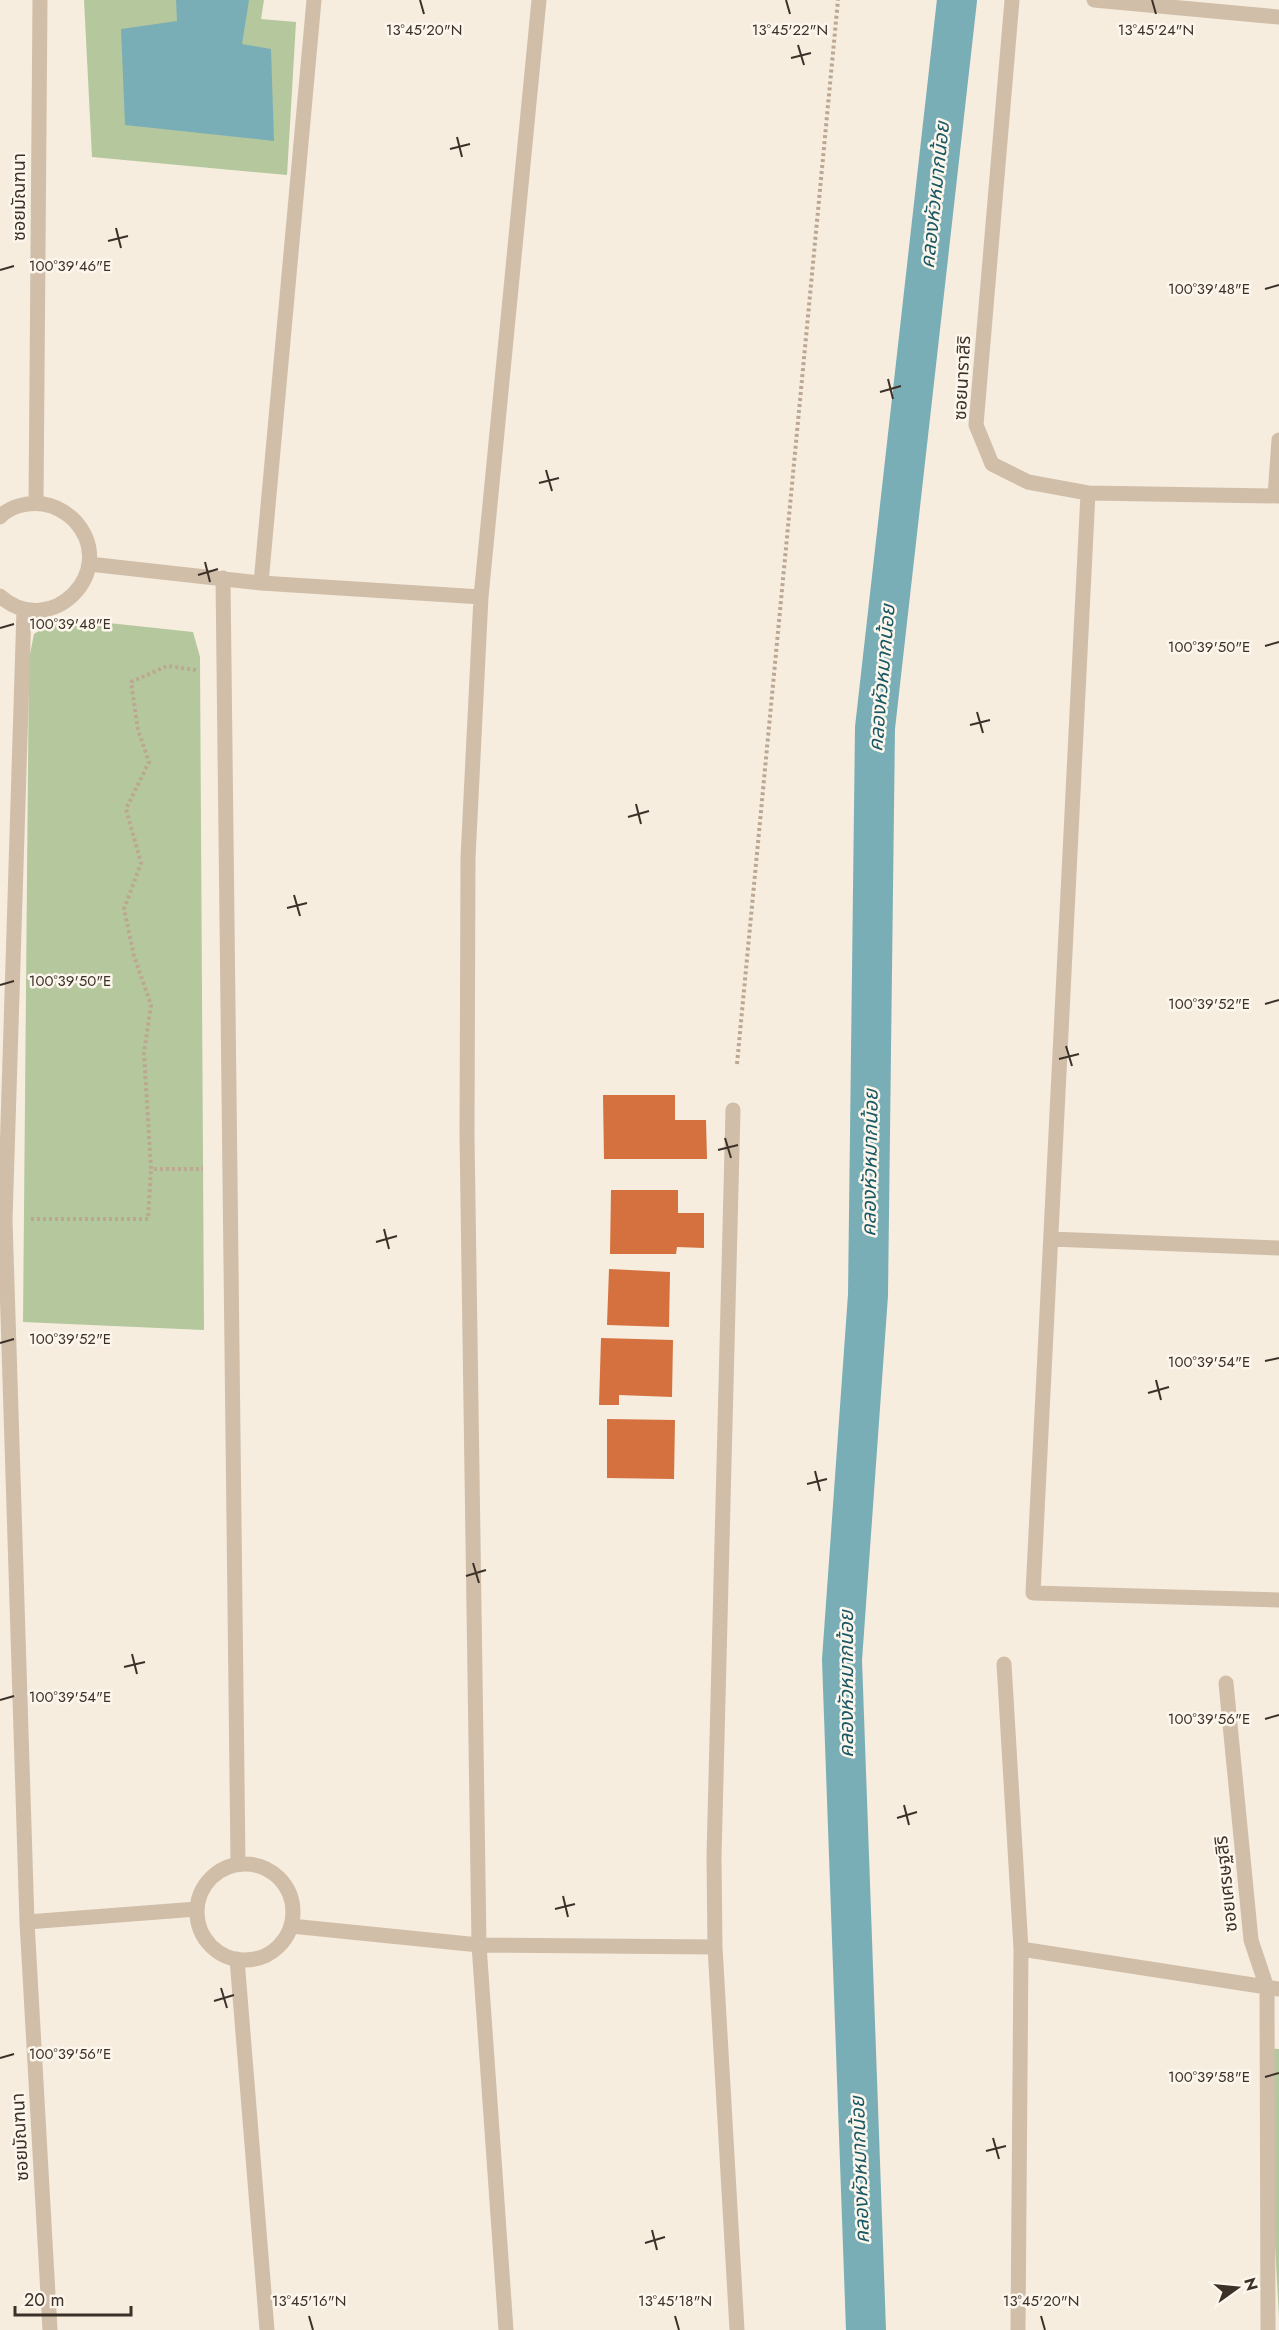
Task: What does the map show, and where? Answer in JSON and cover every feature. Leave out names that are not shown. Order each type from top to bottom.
[{"type":"street","name":"ซอยมัณฑนา","points":[[36,503],[40,0]]},
{"type":"street","points":[[261,583],[314,0]]},
{"type":"street","points":[[506,2330],[479,1945],[467,1112],[468,858],[480,597],[539,0]]},
{"type":"street","name":"ซอยนาราสิริ","points":[[1012,0],[976,425],[992,464],[1028,482],[1088,493],[1277,496]]},
{"type":"street","points":[[1094,0],[1279,17]]},
{"type":"street","points":[[1277,496],[1279,440]]},
{"type":"street","points":[[1088,493],[1033,1593],[1279,1600]]},
{"type":"street","points":[[0,517],[19,506],[36,503],[54,506],[69,515],[82,529],[88,545],[89,564],[84,581],[74,595],[59,606],[42,610],[24,610],[8,603],[0,596]]},
{"type":"street","points":[[89,564],[261,583],[480,597]]},
{"type":"street","points":[[223,578],[238,1864]]},
{"type":"street","name":"ซอยมัณฑนา","points":[[24,610],[5,1220],[27,1922],[50,2330]]},
{"type":"street","points":[[733,1110],[714,1857],[715,1947],[737,2330]]},
{"type":"street","points":[[1051,1239],[1279,1248]]},
{"type":"street","points":[[1004,1664],[1021,1950],[1018,2330]]},
{"type":"street","name":"ซอยเศรษฐสิริ","points":[[1226,1683],[1251,1940],[1273,1988],[1268,2330]]},
{"type":"street","points":[[238,1864],[254,1865],[269,1870],[282,1880],[290,1895],[293,1911],[291,1926],[285,1940],[274,1951],[260,1958],[237,1959],[229,1958],[205,1939],[199,1924],[197,1909],[201,1893],[210,1879],[222,1869],[238,1864]]},
{"type":"street","points":[[27,1922],[197,1909]]},
{"type":"street","points":[[291,1926],[479,1945],[715,1947]]},
{"type":"street","points":[[1021,1950],[1273,1988]]},
{"type":"street","points":[[237,1959],[267,2330]]},
{"type":"path","points":[[737,1064],[838,0]]},
{"type":"path","points":[[5,1220],[148,1219],[151,1169],[144,1053],[151,1005],[134,956],[124,909],[141,863],[126,809],[149,762],[138,730],[131,682],[167,666],[224,675]]},
{"type":"path","points":[[151,1169],[230,1169]]},
{"type":"green space","points":[[84,0],[264,0],[261,19],[296,22],[287,175],[92,157]]},
{"type":"green space","points":[[56,621],[90,621],[193,632],[200,657],[204,1330],[23,1322],[29,659],[34,634]]},
{"type":"green space","points":[[1264,2048],[1279,2049],[1279,2317]]},
{"type":"water","points":[[176,0],[249,0],[242,44],[271,49],[274,141],[125,125],[121,29],[177,21]]},
{"type":"building","points":[[603,1095],[675,1095],[675,1120],[706,1120],[707,1159],[604,1159]]},
{"type":"building","points":[[611,1190],[678,1190],[678,1213],[704,1213],[704,1248],[677,1247],[676,1254],[610,1254]]},
{"type":"building","points":[[609,1269],[670,1272],[669,1327],[607,1325]]},
{"type":"building","points":[[601,1338],[673,1340],[672,1397],[619,1395],[619,1405],[599,1405]]},
{"type":"building","points":[[607,1419],[675,1420],[674,1479],[607,1478]]},
{"type":"waterway","name":"คลองหัวหมากน้อย","points":[[866,2330],[842,1660],[868,1295],[875,728],[957,0]]}]
